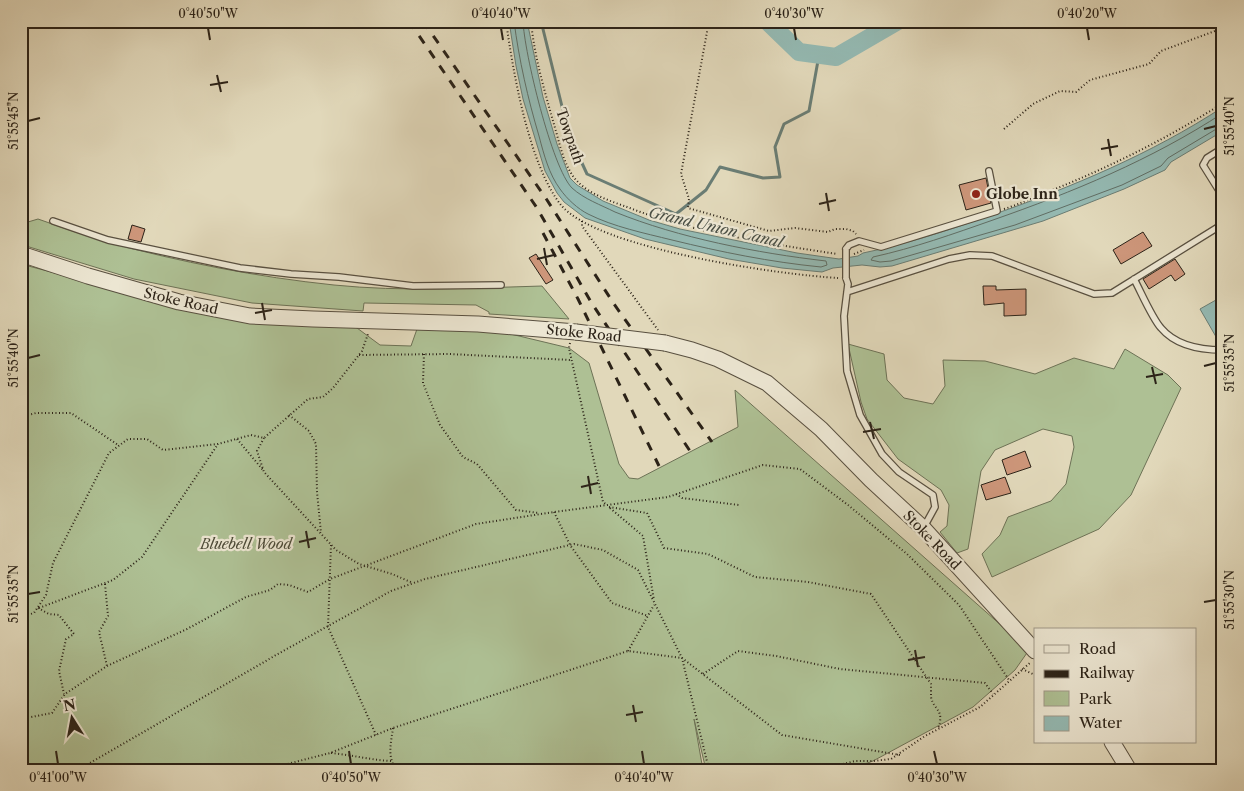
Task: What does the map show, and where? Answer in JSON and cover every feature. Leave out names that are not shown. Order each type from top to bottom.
[{"type":"street","name":"Stoke Road","points":[[21,254],[88,276],[179,302],[250,316],[478,324],[575,331],[665,343],[718,359],[767,383],[822,429],[871,480],[924,529],[1034,650]]},
{"type":"street","points":[[1113,744],[1129,770]]},
{"type":"lane","points":[[1223,148],[1207,158],[1203,165],[1223,198]]},
{"type":"lane","points":[[924,529],[936,507],[933,495],[899,472],[882,454],[860,415],[853,396],[847,371],[845,346],[844,316],[847,292],[847,252],[850,245],[859,241],[882,247],[997,211],[989,171]]},
{"type":"lane","points":[[53,222],[108,240],[240,268],[291,274],[339,276],[413,286],[501,284]]},
{"type":"lane","points":[[847,292],[949,259],[970,255],[992,256],[1094,294],[1112,293],[1223,224]]},
{"type":"lane","points":[[1134,279],[1160,328],[1179,342],[1200,349],[1223,350]]},
{"type":"path","points":[[506,21],[523,113],[550,188],[562,206],[592,227],[637,244],[806,276],[847,281]]},
{"type":"path","name":"Towpath","points":[[531,21],[545,96],[568,168],[576,180],[587,188],[619,204],[660,220],[747,239],[841,254]]},
{"type":"path","points":[[709,21],[681,174],[689,199],[688,208],[769,231],[795,228],[828,232],[835,229],[846,229],[853,231],[858,236],[859,241]]},
{"type":"path","points":[[1004,129],[1034,104],[1060,91],[1076,92],[1090,80],[1149,64],[1162,51],[1215,31],[1223,31]]},
{"type":"path","points":[[997,211],[1066,186],[1115,164],[1223,103]]},
{"type":"path","points":[[582,221],[582,226],[658,330],[665,343]]},
{"type":"path","points":[[847,252],[882,247]]},
{"type":"path","points":[[575,331],[569,348],[603,502],[643,536],[654,604],[628,651]]},
{"type":"path","points":[[264,472],[257,451],[264,438],[308,399],[323,397],[338,383],[359,355],[367,338]]},
{"type":"path","points":[[359,355],[424,354],[571,360]]},
{"type":"path","points":[[424,354],[422,383],[440,426],[463,457],[477,464],[516,510],[542,514]]},
{"type":"path","points":[[21,417],[36,413],[71,412],[119,446]]},
{"type":"path","points":[[289,416],[309,431],[316,444],[317,492],[321,533]]},
{"type":"path","points":[[21,618],[34,613],[46,595],[53,563],[109,453],[128,438],[147,439],[163,450],[218,444],[251,435],[264,438]]},
{"type":"path","points":[[237,439],[264,472],[336,550],[364,566],[392,574],[413,584]]},
{"type":"path","points":[[38,608],[113,580],[142,556],[218,444]]},
{"type":"path","points":[[21,719],[52,712],[65,694],[107,666],[187,629],[246,597],[270,590],[278,584],[289,584],[308,592],[330,579],[476,524],[668,497],[762,465],[800,470],[848,505],[908,554],[959,605],[1010,680]]},
{"type":"path","points":[[676,494],[682,498],[739,505]]},
{"type":"path","points":[[608,506],[647,513],[664,548],[708,554],[755,577],[808,582],[871,594],[931,684],[931,698],[940,713],[938,729]]},
{"type":"path","points":[[554,512],[570,545],[612,603],[648,616]]},
{"type":"path","points":[[78,770],[391,591],[574,544],[603,550],[638,570],[682,658],[709,770]]},
{"type":"path","points":[[331,545],[328,626],[376,735]]},
{"type":"path","points":[[105,583],[108,616],[99,632],[107,666]]},
{"type":"path","points":[[38,608],[50,614],[58,615],[74,634],[66,640],[59,671],[65,694]]},
{"type":"path","points":[[264,770],[330,753],[393,728],[628,651],[682,658],[782,735],[900,755]]},
{"type":"path","points":[[703,674],[738,651],[776,656],[840,669],[985,683],[993,694]]},
{"type":"path","points":[[819,770],[855,761],[873,762],[891,759],[900,755],[938,729],[980,707],[1034,659]]},
{"type":"path","points":[[1022,669],[1034,675]]},
{"type":"path","points":[[393,728],[390,748],[391,761],[396,770]]},
{"type":"path","points":[[330,753],[391,761]]},
{"type":"green space","points":[[38,219],[107,242],[162,256],[219,268],[305,282],[412,289],[542,286],[569,319],[489,314],[489,312],[476,305],[364,303],[363,311],[252,303],[134,279],[26,246],[22,242],[23,229],[28,222]]},
{"type":"green space","name":"Bluebell Wood","points":[[21,264],[178,306],[353,325],[380,345],[411,346],[417,329],[494,330],[569,348],[589,363],[619,464],[629,478],[638,479],[738,427],[735,390],[1029,650],[1015,670],[973,707],[873,761],[848,770],[706,770],[694,719],[703,770],[21,770]]},
{"type":"green space","points":[[848,344],[884,354],[887,380],[904,398],[933,404],[945,386],[943,360],[985,361],[1035,374],[1074,358],[1114,369],[1125,349],[1168,375],[1181,388],[1131,495],[1099,529],[992,577],[982,554],[1000,535],[1008,517],[1051,501],[1066,484],[1074,447],[1072,436],[1043,429],[995,450],[981,471],[968,549],[957,553],[940,532],[947,526],[949,505],[941,490],[898,459],[867,419],[861,402]]},
{"type":"water","points":[[509,21],[527,21],[543,97],[557,144],[570,178],[577,185],[603,201],[649,220],[680,229],[797,253],[839,259],[858,256],[976,221],[1052,193],[1110,168],[1168,140],[1223,107],[1223,131],[1171,162],[1165,170],[1124,189],[1043,221],[892,266],[862,265],[833,268],[822,272],[782,268],[729,259],[645,239],[585,218],[564,202],[545,171],[523,99]]},
{"type":"water","points":[[1223,296],[1223,340],[1219,342],[1200,309]]},
{"type":"building","name":"Globe Inn","points":[[986,178],[991,203],[966,210],[959,185]]},
{"type":"building","points":[[132,225],[145,229],[141,242],[128,239]]},
{"type":"building","points":[[1143,232],[1152,246],[1121,264],[1113,250]]},
{"type":"building","points":[[536,254],[553,280],[546,284],[529,258]]},
{"type":"building","points":[[1175,259],[1185,274],[1175,281],[1171,275],[1149,289],[1143,279]]},
{"type":"building","points":[[983,286],[996,286],[996,290],[1026,289],[1026,315],[1004,316],[1004,303],[984,305]]},
{"type":"building","points":[[1025,451],[1031,467],[1007,475],[1002,460]]},
{"type":"building","points":[[1005,477],[1011,493],[986,500],[981,485]]},
{"type":"waterway","name":"Grand Union Canal","points":[[541,21],[569,135],[587,174],[676,214],[706,190],[720,167],[763,178],[780,177],[775,147],[784,124],[809,111],[819,55]]},
{"type":"waterway","points":[[767,21],[799,52],[836,57],[898,21]]},
{"type":"railway","points":[[409,21],[537,208],[591,302],[692,454]]},
{"type":"railway","points":[[423,21],[547,200],[614,304],[712,442]]},
{"type":"railway","points":[[543,233],[578,299],[659,466]]},
{"type":"place","name":"Globe Inn","points":[[976,194]]}]
